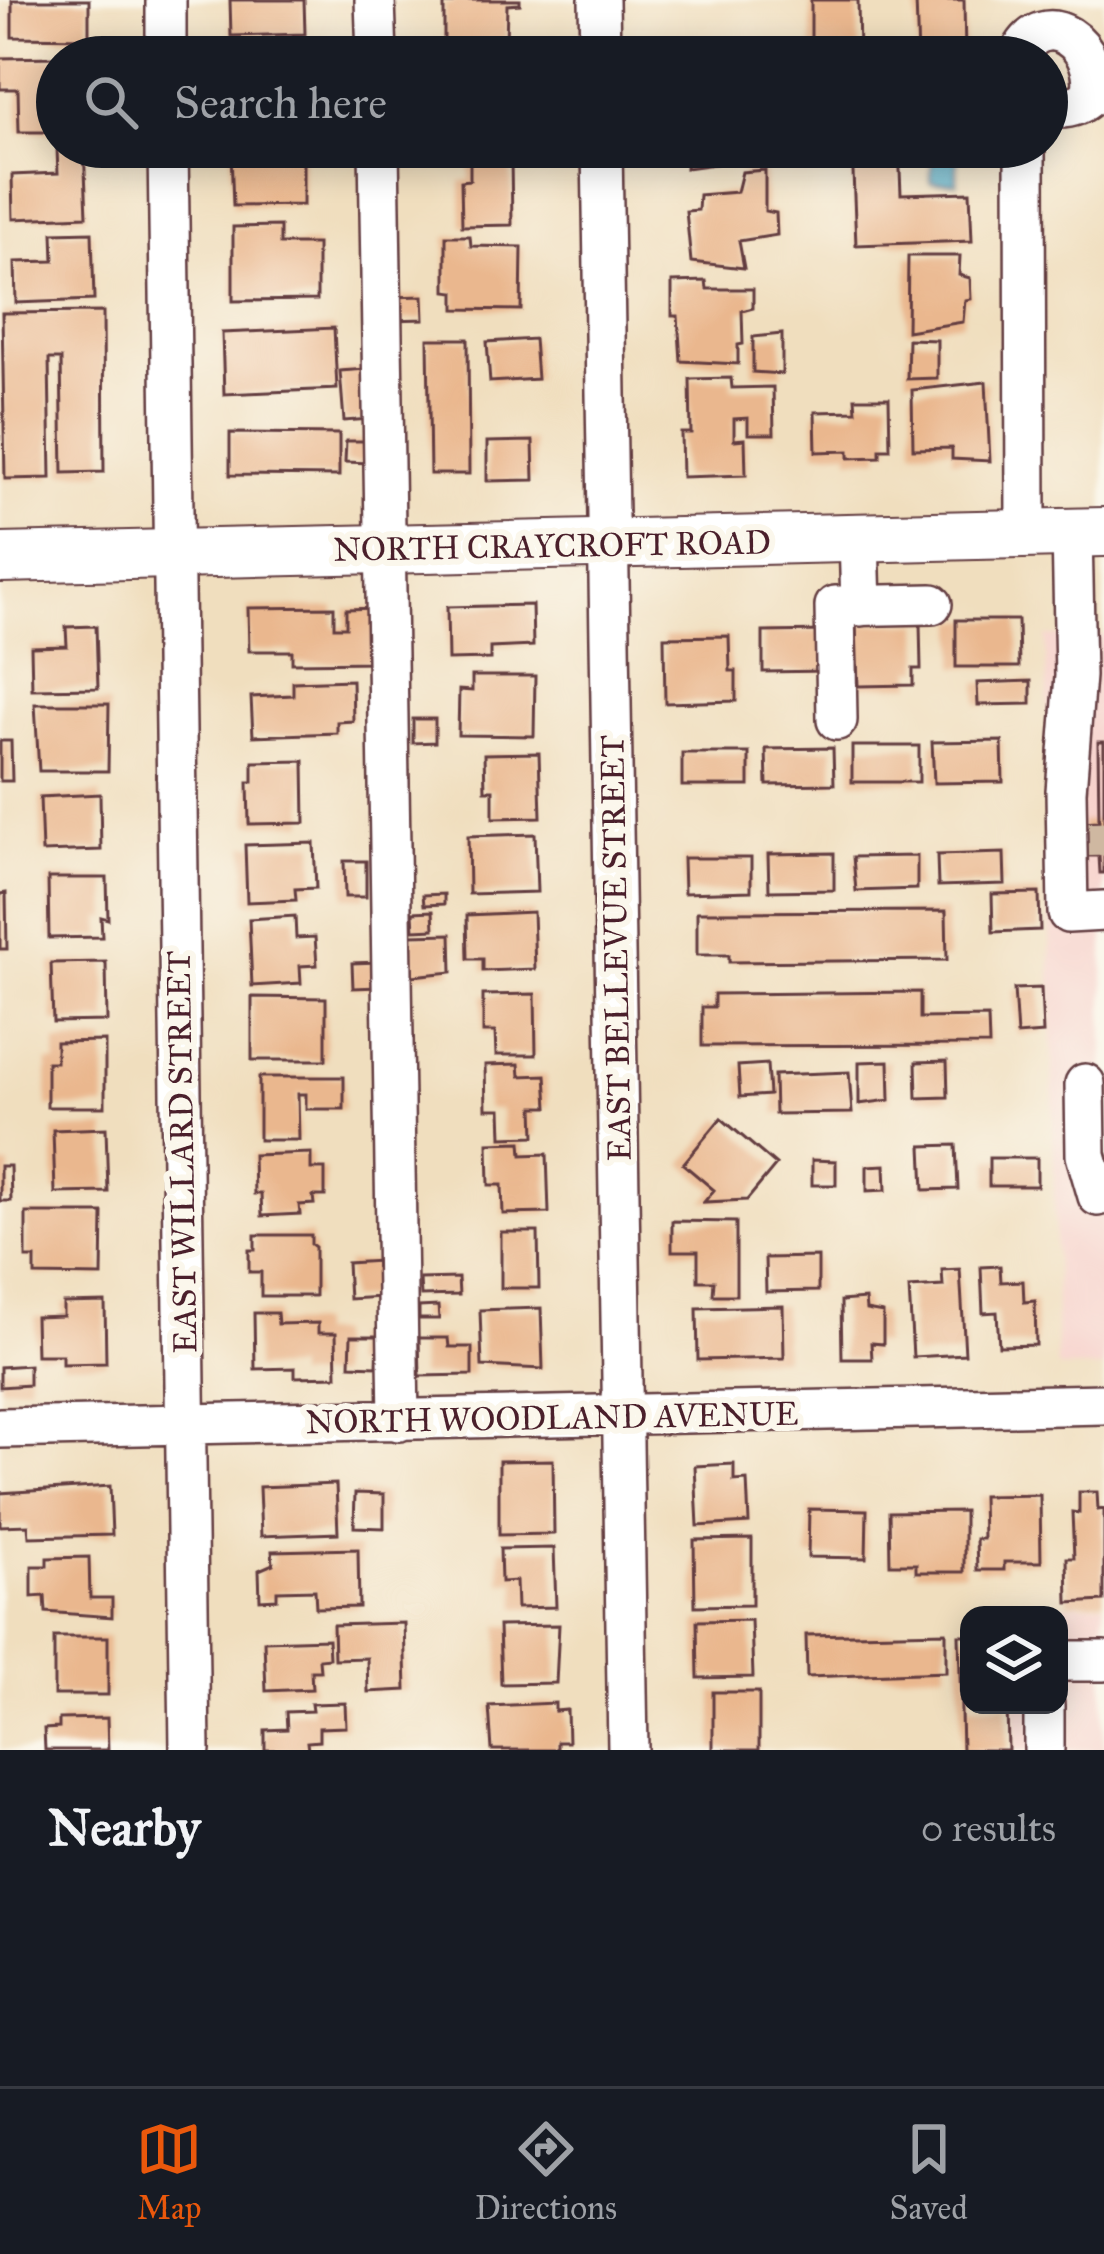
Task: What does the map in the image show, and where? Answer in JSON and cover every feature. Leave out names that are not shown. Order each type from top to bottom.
[{"type":"main road","name":"NORTH CRAYCROFT ROAD","points":[[0,558],[1067,533]]},
{"type":"street","points":[[166,0],[166,36]]},
{"type":"street","points":[[375,0],[376,36]]},
{"type":"street","points":[[599,0],[600,36]]},
{"type":"street","points":[[1032,36],[1050,25],[1075,26],[1095,42],[1102,71],[1094,93],[1078,106],[1068,106]]},
{"type":"street","name":"EAST WILLARD STREET","points":[[168,168],[190,1750]]},
{"type":"street","points":[[379,168],[399,1421]]},
{"type":"street","name":"EAST BELLEVUE STREET","points":[[602,168],[628,1750]]},
{"type":"street","points":[[1027,168],[1067,533],[1075,676],[1087,745],[1095,856]]},
{"type":"street","points":[[859,538],[861,606]]},
{"type":"street","points":[[837,720],[835,606],[932,604]]},
{"type":"street","points":[[1075,676],[1066,791],[1068,913],[1104,911]]},
{"type":"street","points":[[1084,1084],[1086,1155],[1099,1196]]},
{"type":"street","name":"NORTH WOODLAND AVENUE","points":[[0,1428],[1104,1404]]},
{"type":"street","points":[[1068,1661],[1104,1661]]},
{"type":"street","points":[[1044,1714],[1044,1749]]},
{"type":"shaded area","points":[[1104,635],[1104,1368],[1057,1368],[1046,637]]},
{"type":"shaded area","points":[[1104,1603],[1104,1750],[1016,1750],[1015,1714],[1068,1714],[1068,1606],[1013,1606]]},
{"type":"water","points":[[931,168],[957,168],[957,183],[931,182]]},
{"type":"building","points":[[12,0],[89,0],[89,36],[12,37]]},
{"type":"building","points":[[230,0],[304,0],[305,34],[231,36]]},
{"type":"building","points":[[453,0],[520,0],[520,4],[507,5],[506,36],[444,36],[444,4],[453,4]]},
{"type":"building","points":[[811,0],[858,0],[859,36],[811,36]]},
{"type":"building","points":[[916,0],[964,0],[965,36],[917,36]]},
{"type":"building","points":[[36,57],[36,132],[19,132],[18,89],[0,89],[0,58]]},
{"type":"building","points":[[58,168],[85,168],[87,216],[13,219],[12,175],[58,173]]},
{"type":"building","points":[[232,168],[303,168],[303,205],[233,206]]},
{"type":"building","points":[[470,168],[511,168],[512,225],[462,226],[461,181],[470,180]]},
{"type":"building","points":[[853,168],[900,168],[901,194],[970,192],[972,241],[856,245]]},
{"type":"building","points":[[765,170],[765,211],[776,213],[777,235],[739,241],[744,268],[691,262],[686,211],[698,210],[699,195],[737,192],[742,172]]},
{"type":"building","points":[[280,226],[280,244],[317,244],[317,300],[233,301],[233,227]]},
{"type":"building","points":[[92,232],[94,300],[16,303],[15,262],[54,261],[53,233]]},
{"type":"building","points":[[446,236],[470,236],[471,246],[522,247],[521,310],[455,309],[455,292],[446,291]]},
{"type":"building","points":[[908,256],[960,256],[959,275],[970,278],[971,299],[965,300],[963,322],[907,331]]},
{"type":"building","points":[[706,281],[707,289],[753,289],[753,308],[742,311],[738,364],[681,361],[678,316],[672,316],[672,282]]},
{"type":"building","points":[[423,296],[424,319],[391,320],[391,297]]},
{"type":"building","points":[[103,312],[104,472],[63,473],[61,359],[49,359],[51,478],[5,479],[2,313]]},
{"type":"building","points":[[334,328],[337,389],[224,394],[222,333]]},
{"type":"building","points":[[782,334],[782,374],[753,372],[753,337]]},
{"type":"building","points":[[428,339],[468,339],[469,474],[430,474]]},
{"type":"building","points":[[534,339],[537,379],[490,382],[487,342]]},
{"type":"building","points":[[908,339],[937,340],[937,378],[907,379]]},
{"type":"building","points":[[367,369],[370,419],[344,421],[340,371]]},
{"type":"building","points":[[731,378],[732,388],[773,387],[774,434],[748,434],[748,418],[734,419],[734,440],[745,439],[746,475],[682,477],[681,433],[691,433],[690,379]]},
{"type":"building","points":[[986,382],[990,461],[952,459],[952,448],[913,449],[912,390]]},
{"type":"building","points":[[855,398],[889,398],[890,449],[880,449],[880,457],[816,452],[815,412],[856,411]]},
{"type":"building","points":[[230,433],[339,434],[339,476],[230,475]]},
{"type":"building","points":[[346,441],[372,441],[371,463],[345,462]]},
{"type":"building","points":[[533,441],[534,480],[487,481],[487,442]]},
{"type":"building","points":[[532,605],[533,646],[490,648],[490,659],[448,660],[447,607]]},
{"type":"building","points":[[334,607],[334,627],[346,627],[346,609],[377,608],[378,662],[292,663],[292,651],[249,651],[248,608]]},
{"type":"building","points":[[956,620],[1018,620],[1019,667],[956,667]]},
{"type":"building","points":[[920,623],[921,669],[913,669],[913,685],[858,686],[856,624]]},
{"type":"building","points":[[96,626],[98,688],[32,689],[31,647],[67,646],[66,627]]},
{"type":"building","points":[[827,631],[828,671],[763,672],[763,632]]},
{"type":"building","points":[[729,636],[736,701],[665,703],[664,637]]},
{"type":"building","points":[[472,676],[535,676],[534,736],[458,735],[459,690],[472,691]]},
{"type":"building","points":[[352,680],[353,721],[337,722],[337,733],[253,736],[251,697],[293,695],[293,682]]},
{"type":"building","points":[[1031,681],[1031,704],[978,705],[977,683]]},
{"type":"building","points":[[35,704],[109,704],[108,771],[39,771]]},
{"type":"building","points":[[413,719],[435,719],[435,742],[413,743]]},
{"type":"building","points":[[0,741],[11,741],[12,781],[0,781]]},
{"type":"building","points":[[1002,741],[1003,782],[934,783],[932,742]]},
{"type":"building","points":[[1098,742],[1104,742],[1104,873],[1100,873],[1099,856],[1082,856],[1081,822],[1099,821]]},
{"type":"building","points":[[852,746],[919,746],[919,782],[852,782]]},
{"type":"building","points":[[833,748],[834,784],[767,785],[766,749]]},
{"type":"building","points":[[539,753],[541,817],[493,818],[493,790],[485,790],[484,754]]},
{"type":"building","points":[[682,753],[749,753],[749,786],[682,786]]},
{"type":"building","points":[[304,761],[305,823],[249,824],[248,782],[253,782],[253,762]]},
{"type":"building","points":[[100,794],[101,850],[42,852],[40,797]]},
{"type":"building","points":[[535,834],[537,892],[469,894],[468,836]]},
{"type":"building","points":[[314,843],[316,888],[295,889],[296,900],[247,902],[245,845]]},
{"type":"building","points":[[834,853],[834,890],[769,891],[768,854]]},
{"type":"building","points":[[1004,853],[1005,884],[938,886],[937,855]]},
{"type":"building","points":[[917,856],[917,889],[856,891],[853,857]]},
{"type":"building","points":[[683,858],[751,858],[751,891],[684,893]]},
{"type":"building","points":[[344,861],[366,861],[366,897],[345,897]]},
{"type":"building","points":[[48,878],[107,878],[108,919],[101,917],[102,937],[49,938]]},
{"type":"building","points":[[6,893],[7,949],[0,949],[0,894]]},
{"type":"building","points":[[1039,893],[1040,930],[993,932],[992,894]]},
{"type":"building","points":[[444,894],[444,904],[424,905],[423,895]]},
{"type":"building","points":[[433,911],[434,929],[414,930],[413,912]]},
{"type":"building","points":[[946,911],[947,960],[729,962],[729,955],[697,955],[697,912]]},
{"type":"building","points":[[533,912],[535,969],[483,971],[483,959],[468,959],[467,915]]},
{"type":"building","points":[[295,916],[296,938],[315,937],[317,965],[300,966],[301,983],[252,986],[249,919]]},
{"type":"building","points":[[451,934],[452,972],[412,976],[411,935]]},
{"type":"building","points":[[106,962],[107,1021],[53,1022],[51,963]]},
{"type":"building","points":[[379,962],[379,987],[353,988],[352,963]]},
{"type":"building","points":[[1041,988],[1043,1033],[1017,1035],[1014,989]]},
{"type":"building","points":[[920,992],[920,1018],[988,1017],[989,1045],[702,1046],[702,1007],[714,1007],[714,994]]},
{"type":"building","points":[[535,994],[536,1055],[496,1055],[495,1032],[483,1032],[483,995]]},
{"type":"building","points":[[252,997],[326,998],[326,1060],[252,1060]]},
{"type":"building","points":[[105,1041],[105,1107],[47,1107],[47,1062],[56,1062],[56,1042]]},
{"type":"building","points":[[889,1061],[890,1100],[859,1104],[859,1062]]},
{"type":"building","points":[[947,1061],[948,1097],[917,1098],[916,1062]]},
{"type":"building","points":[[519,1064],[520,1076],[546,1075],[548,1107],[534,1107],[535,1136],[502,1137],[501,1109],[486,1109],[485,1065]]},
{"type":"building","points":[[767,1064],[769,1095],[740,1097],[738,1066]]},
{"type":"building","points":[[849,1072],[852,1113],[775,1114],[774,1075]]},
{"type":"building","points":[[259,1077],[344,1077],[344,1109],[306,1109],[306,1094],[298,1094],[299,1140],[259,1140]]},
{"type":"building","points":[[721,1118],[776,1165],[747,1200],[704,1202],[714,1190],[683,1164]]},
{"type":"building","points":[[106,1128],[108,1192],[55,1193],[53,1130]]},
{"type":"building","points":[[521,1142],[522,1155],[547,1154],[549,1213],[503,1214],[502,1185],[489,1185],[488,1143]]},
{"type":"building","points":[[956,1145],[958,1189],[924,1190],[922,1146]]},
{"type":"building","points":[[311,1153],[311,1169],[325,1169],[325,1196],[313,1196],[314,1204],[299,1205],[300,1214],[262,1216],[261,1194],[254,1194],[253,1155]]},
{"type":"building","points":[[989,1158],[1037,1158],[1037,1186],[989,1186]]},
{"type":"building","points":[[812,1160],[836,1161],[836,1185],[812,1185]]},
{"type":"building","points":[[885,1165],[886,1190],[867,1191],[867,1166]]},
{"type":"building","points":[[0,1166],[10,1166],[11,1201],[0,1201]]},
{"type":"building","points":[[26,1213],[103,1213],[102,1276],[35,1275],[35,1258],[26,1258]]},
{"type":"building","points":[[672,1221],[736,1222],[736,1295],[713,1295],[714,1281],[698,1281],[698,1251],[672,1251]]},
{"type":"building","points":[[501,1232],[538,1232],[539,1288],[501,1288]]},
{"type":"building","points":[[255,1235],[311,1235],[315,1296],[261,1296],[261,1272],[249,1272]]},
{"type":"building","points":[[818,1257],[818,1291],[766,1292],[765,1258]]},
{"type":"building","points":[[380,1261],[382,1297],[349,1299],[347,1263]]},
{"type":"building","points":[[1000,1266],[1001,1282],[1023,1281],[1024,1302],[1035,1301],[1036,1345],[999,1346],[997,1312],[983,1313],[981,1267]]},
{"type":"building","points":[[960,1269],[965,1354],[913,1357],[909,1288],[943,1286],[942,1270]]},
{"type":"building","points":[[458,1278],[459,1295],[421,1296],[420,1279]]},
{"type":"building","points":[[865,1299],[866,1310],[883,1313],[883,1344],[871,1343],[872,1359],[842,1359],[841,1301]]},
{"type":"building","points":[[105,1302],[106,1363],[62,1364],[62,1355],[36,1355],[35,1317],[63,1316],[63,1303]]},
{"type":"building","points":[[438,1306],[439,1319],[419,1319],[419,1307]]},
{"type":"building","points":[[783,1306],[784,1358],[698,1360],[697,1308]]},
{"type":"building","points":[[541,1308],[543,1369],[482,1366],[480,1310]]},
{"type":"building","points":[[254,1313],[277,1313],[278,1324],[318,1323],[318,1333],[336,1333],[337,1376],[295,1377],[295,1368],[255,1369]]},
{"type":"building","points":[[351,1336],[378,1336],[377,1366],[350,1365]]},
{"type":"building","points":[[419,1338],[448,1338],[449,1347],[472,1347],[472,1375],[420,1376]]},
{"type":"building","points":[[29,1365],[29,1385],[0,1387],[0,1367]]},
{"type":"building","points":[[553,1460],[554,1534],[499,1535],[499,1461]]},
{"type":"building","points":[[734,1464],[734,1481],[747,1480],[749,1523],[698,1526],[695,1466]]},
{"type":"building","points":[[336,1484],[338,1533],[261,1536],[259,1487]]},
{"type":"building","points":[[110,1486],[112,1535],[29,1537],[28,1525],[0,1526],[0,1493]]},
{"type":"building","points":[[1079,1492],[1097,1492],[1098,1510],[1104,1509],[1104,1601],[1068,1603],[1067,1558],[1074,1558],[1072,1512],[1079,1513]]},
{"type":"building","points":[[355,1493],[384,1494],[384,1528],[354,1527]]},
{"type":"building","points":[[1040,1495],[1041,1562],[1004,1562],[1004,1570],[977,1570],[976,1539],[983,1539],[982,1496]]},
{"type":"building","points":[[809,1509],[867,1510],[866,1558],[808,1557]]},
{"type":"building","points":[[964,1511],[964,1572],[916,1572],[916,1564],[890,1564],[889,1512]]},
{"type":"building","points":[[752,1539],[752,1605],[695,1606],[694,1540]]},
{"type":"building","points":[[554,1548],[556,1607],[517,1608],[516,1581],[501,1582],[500,1549]]},
{"type":"building","points":[[358,1549],[359,1607],[316,1608],[315,1590],[277,1591],[277,1599],[260,1600],[259,1570],[273,1564],[272,1551]]},
{"type":"building","points":[[89,1557],[90,1598],[112,1598],[112,1617],[46,1612],[45,1596],[32,1597],[32,1566],[47,1566],[47,1558]]},
{"type":"building","points":[[751,1620],[753,1677],[698,1678],[697,1621]]},
{"type":"building","points":[[404,1623],[406,1690],[368,1692],[367,1658],[334,1659],[333,1625]]},
{"type":"building","points":[[559,1625],[556,1683],[501,1684],[499,1626]]},
{"type":"building","points":[[946,1632],[946,1672],[807,1677],[806,1635]]},
{"type":"building","points":[[54,1637],[108,1637],[108,1695],[54,1695]]},
{"type":"building","points":[[328,1639],[329,1658],[319,1659],[320,1671],[311,1671],[312,1689],[266,1691],[264,1641]]},
{"type":"building","points":[[713,1692],[759,1692],[759,1750],[713,1750]]},
{"type":"building","points":[[345,1703],[346,1727],[319,1728],[319,1741],[307,1742],[308,1750],[265,1750],[265,1730],[287,1729],[286,1712],[312,1711],[311,1704]]},
{"type":"building","points":[[555,1703],[555,1711],[567,1710],[568,1742],[557,1742],[557,1750],[492,1750],[489,1706]]},
{"type":"building","points":[[961,1714],[1007,1714],[1008,1750],[962,1750]]},
{"type":"building","points":[[107,1718],[108,1750],[45,1750],[44,1729],[59,1728],[59,1719]]},
{"type":"tunnel","points":[[1090,822],[1091,856]]}]
